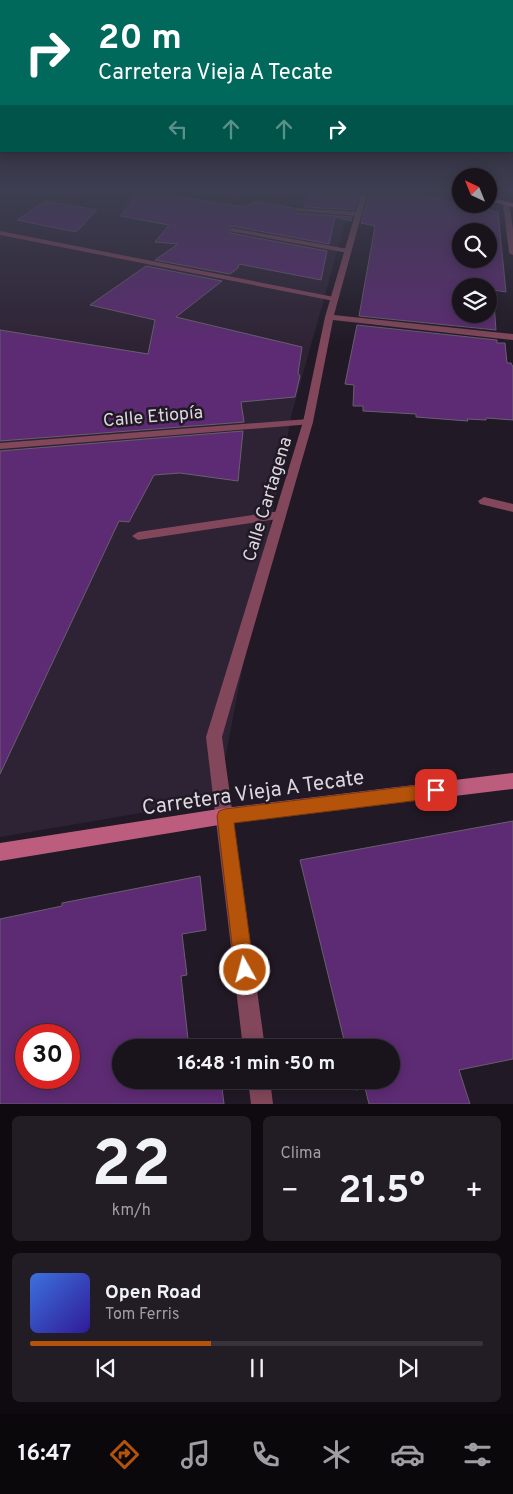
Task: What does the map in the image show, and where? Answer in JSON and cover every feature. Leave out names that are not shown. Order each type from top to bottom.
[{"type":"street","points":[[52,243],[334,299]]},
{"type":"street","points":[[305,243],[348,250]]},
{"type":"street","name":"Calle Cartagena","points":[[253,1039],[214,737],[308,422],[329,317],[350,243]]},
{"type":"street","points":[[329,317],[513,337]]},
{"type":"street","name":"Calle Etiopía","points":[[0,446],[308,422]]},
{"type":"street","points":[[484,501],[513,508]]},
{"type":"street","points":[[138,536],[280,515]]},
{"type":"street","name":"Carretera Vieja A Tecate","points":[[0,852],[225,816],[513,781]]},
{"type":"street","points":[[260,1089],[262,1104]]},
{"type":"shaded area","points":[[0,243],[340,243],[292,413],[217,800],[0,837]]},
{"type":"building","points":[[161,243],[281,243],[327,251],[321,280],[239,264],[238,268],[230,274],[155,260],[178,244]]},
{"type":"building","points":[[372,243],[452,243],[452,268],[497,268],[497,243],[501,243],[506,292],[497,291],[497,278],[452,278],[452,323],[495,323],[496,330],[359,316]]},
{"type":"building","points":[[146,266],[222,281],[176,317],[302,347],[298,373],[300,376],[295,397],[241,402],[244,422],[0,441],[0,330],[148,354],[155,320],[90,305]]},
{"type":"building","points":[[357,325],[497,340],[497,343],[505,343],[507,363],[511,363],[513,367],[513,420],[486,418],[486,420],[467,419],[468,421],[416,417],[416,414],[363,411],[363,406],[353,406],[354,385],[345,384]]},
{"type":"building","points":[[243,431],[238,481],[180,473],[154,475],[129,522],[119,521],[0,774],[0,451]]},
{"type":"building","points":[[513,821],[513,1059],[459,1070],[470,1104],[369,1104],[365,1089],[400,1089],[400,1039],[344,1039],[300,860]]},
{"type":"building","points":[[200,876],[206,930],[182,934],[187,975],[181,976],[188,1039],[112,1039],[112,1089],[222,1089],[224,1104],[0,1104],[0,919],[62,906],[62,903]]},
{"type":"route","points":[[245,970],[225,816],[436,790]]}]
